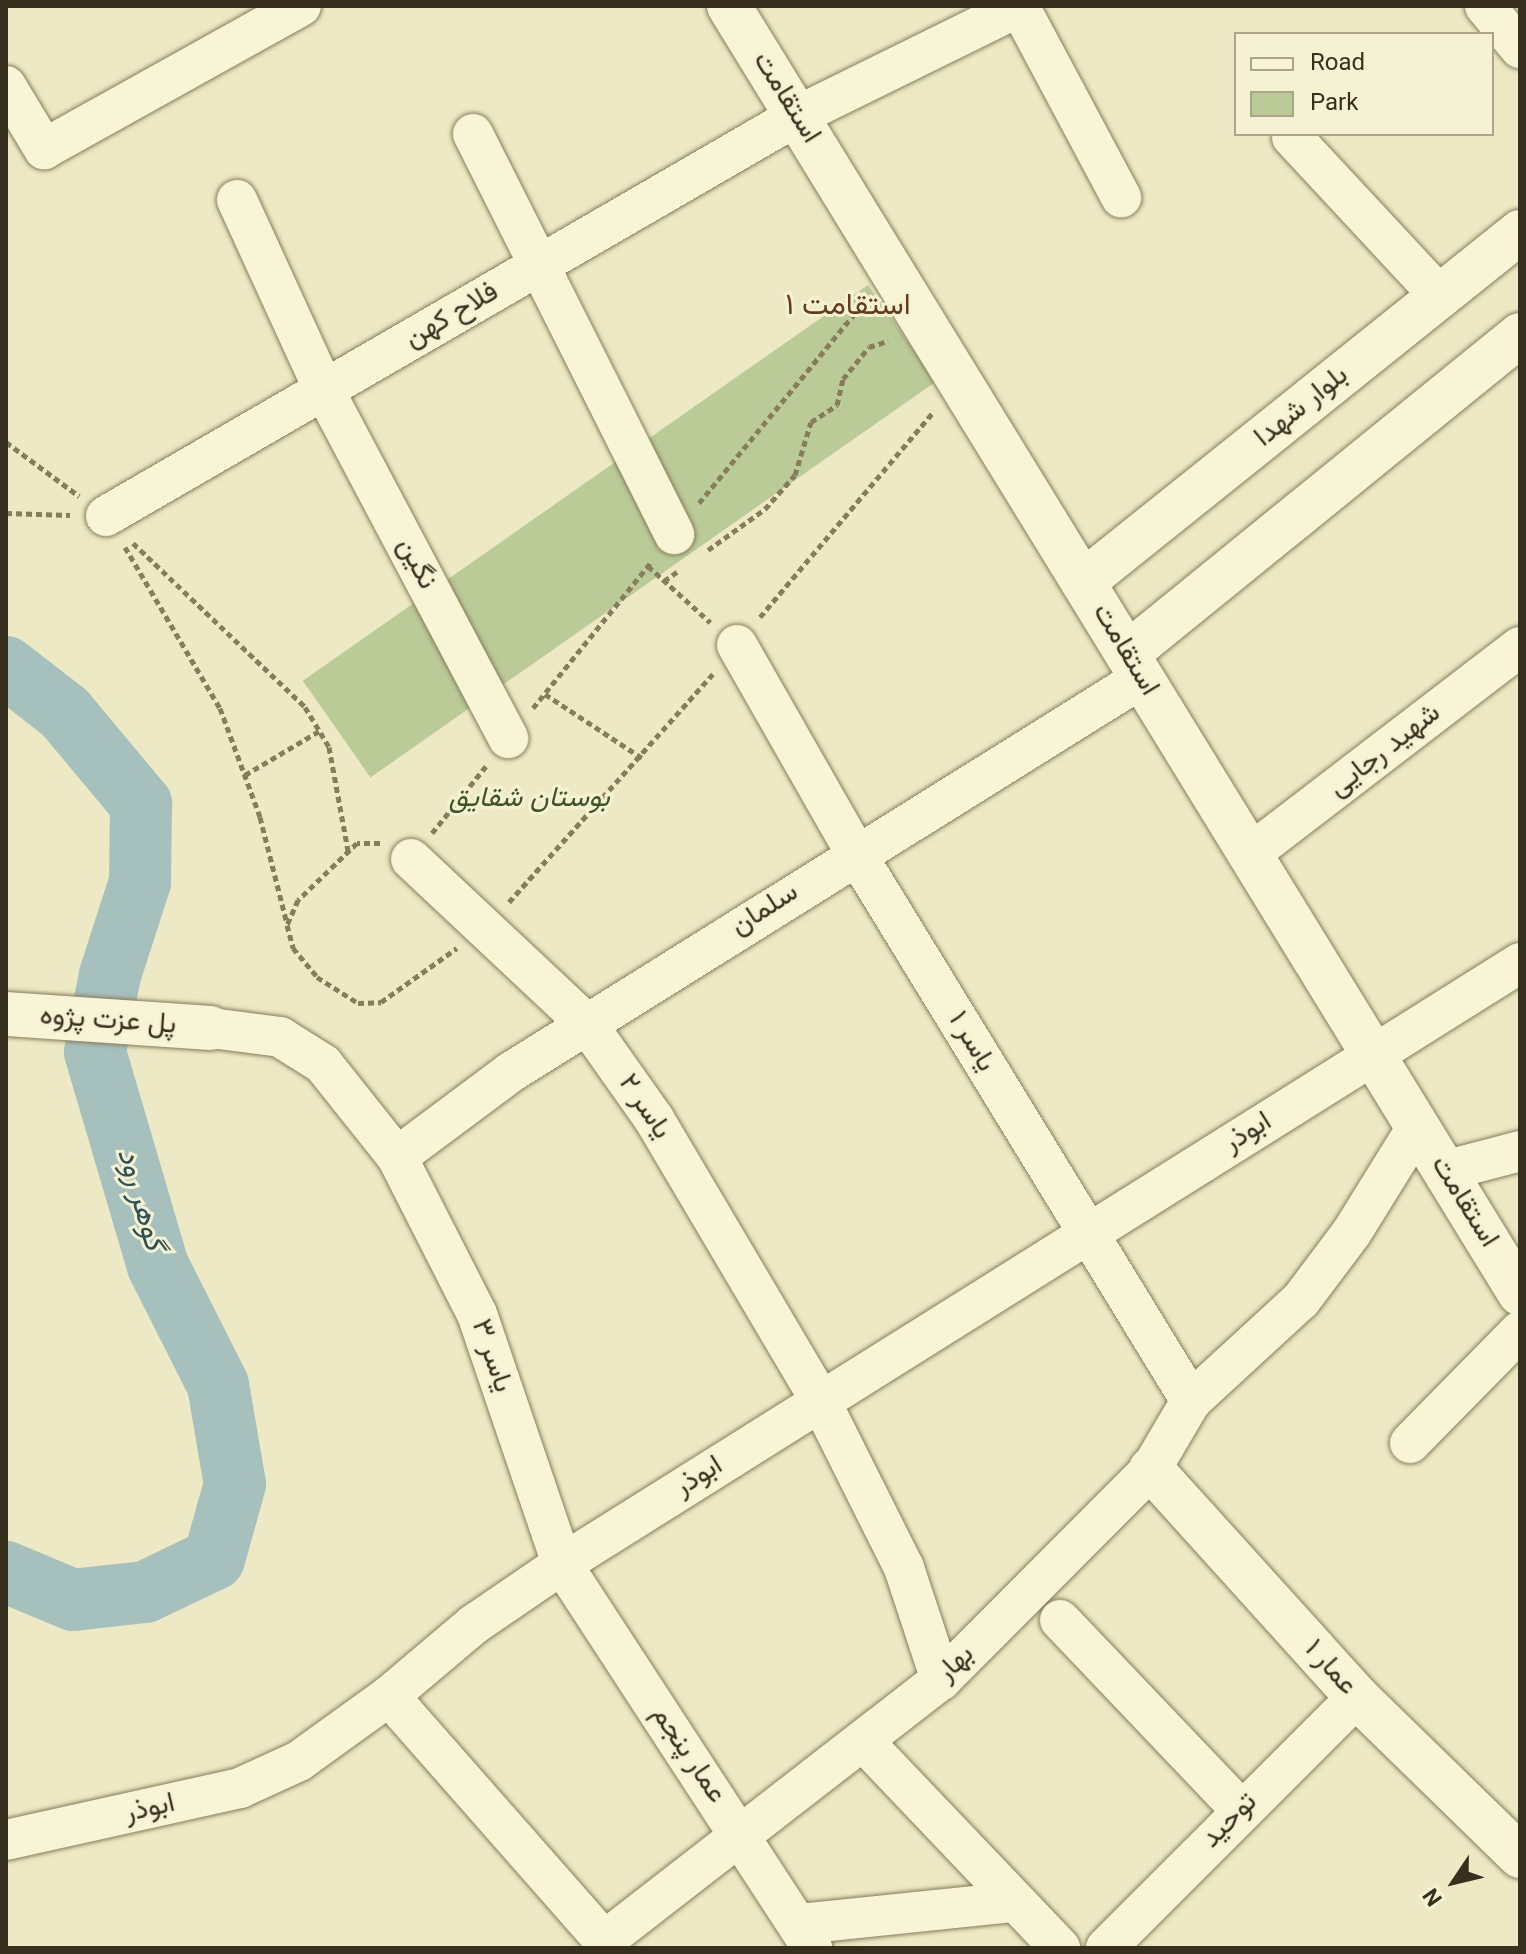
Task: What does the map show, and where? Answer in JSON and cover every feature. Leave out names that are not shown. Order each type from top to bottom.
[{"type":"main road","name":"استقامت","points":[[729,6],[1520,1294]]},
{"type":"main road","name":"بلوار شهدا","points":[[1083,582],[1520,232]]},
{"type":"main road","points":[[1134,666],[1520,335]]},
{"type":"main road","name":"پل عزت پژوه","points":[[6,1014],[211,1028]]},
{"type":"main road","name":"عمار ۱","points":[[1151,1469],[1357,1697],[1520,1856]]},
{"type":"street","points":[[6,86],[44,149],[301,6]]},
{"type":"street","points":[[1020,6],[1121,197]]},
{"type":"street","name":"فلاح کهن","points":[[106,516],[797,116],[1020,6]]},
{"type":"street","points":[[1485,6],[1520,48]]},
{"type":"street","points":[[473,134],[687,552]]},
{"type":"street","points":[[1292,137],[1440,296]]},
{"type":"street","name":"نگین","points":[[237,200],[324,390],[508,738]]},
{"type":"street","name":"یاسر ۱","points":[[737,645],[855,852],[1087,1231]]},
{"type":"street","name":"شهید رجایی","points":[[1250,854],[1520,647]]},
{"type":"street","name":"سلمان","points":[[397,1157],[587,1024],[855,852],[1134,666]]},
{"type":"street","name":"یاسر ۲","points":[[411,859],[487,926],[587,1024],[654,1119],[820,1400],[904,1568],[941,1680]]},
{"type":"street","name":"ابوذر","points":[[6,1840],[240,1788],[299,1761],[389,1696],[473,1625],[562,1564],[1087,1231],[1520,963]]},
{"type":"street","name":"یاسر ۳","points":[[211,1028],[280,1037],[323,1064],[397,1157],[477,1314],[562,1564]]},
{"type":"street","name":"بهار","points":[[389,1696],[604,1941],[743,1837],[941,1680],[1151,1469],[1191,1401],[1301,1300],[1352,1232],[1417,1127]]},
{"type":"street","points":[[1444,1171],[1520,1151]]},
{"type":"street","points":[[1087,1231],[1191,1401]]},
{"type":"street","points":[[1410,1443],[1520,1331]]},
{"type":"street","name":"عمار پنجم","points":[[562,1564],[806,1936]]},
{"type":"street","points":[[1060,1620],[1240,1809]]},
{"type":"street","name":"توحید","points":[[1106,1948],[1240,1809],[1357,1697]]},
{"type":"street","points":[[863,1741],[1012,1902],[1060,1948]]},
{"type":"street","points":[[806,1936],[1012,1902]]},
{"type":"path","points":[[664,581],[687,552],[765,509],[795,475],[811,422],[837,405],[843,379],[869,347],[927,329]]},
{"type":"path","points":[[6,442],[106,516],[305,707],[329,747],[348,852]]},
{"type":"path","points":[[6,513],[106,516]]},
{"type":"path","points":[[106,516],[220,708],[245,775],[293,948],[317,977],[358,1003],[381,1002],[487,926]]},
{"type":"path","points":[[648,566],[737,645]]},
{"type":"path","points":[[545,694],[642,758]]},
{"type":"path","points":[[245,775],[319,731]]},
{"type":"path","points":[[287,925],[298,900],[357,843],[389,844],[411,859]]},
{"type":"green space","points":[[868,285],[936,382],[370,777],[303,681]]},
{"type":"waterway","name":"گوهر رود","points":[[6,667],[65,713],[141,804],[140,882],[110,975],[95,1052],[158,1266],[218,1385],[235,1484],[214,1559],[145,1592],[73,1600],[6,1572]]},
{"type":"district","name":"استقامت ۱","points":[[848,307]]},
{"type":"park label","name":"بوستان شقایق","points":[[529,799]]}]
